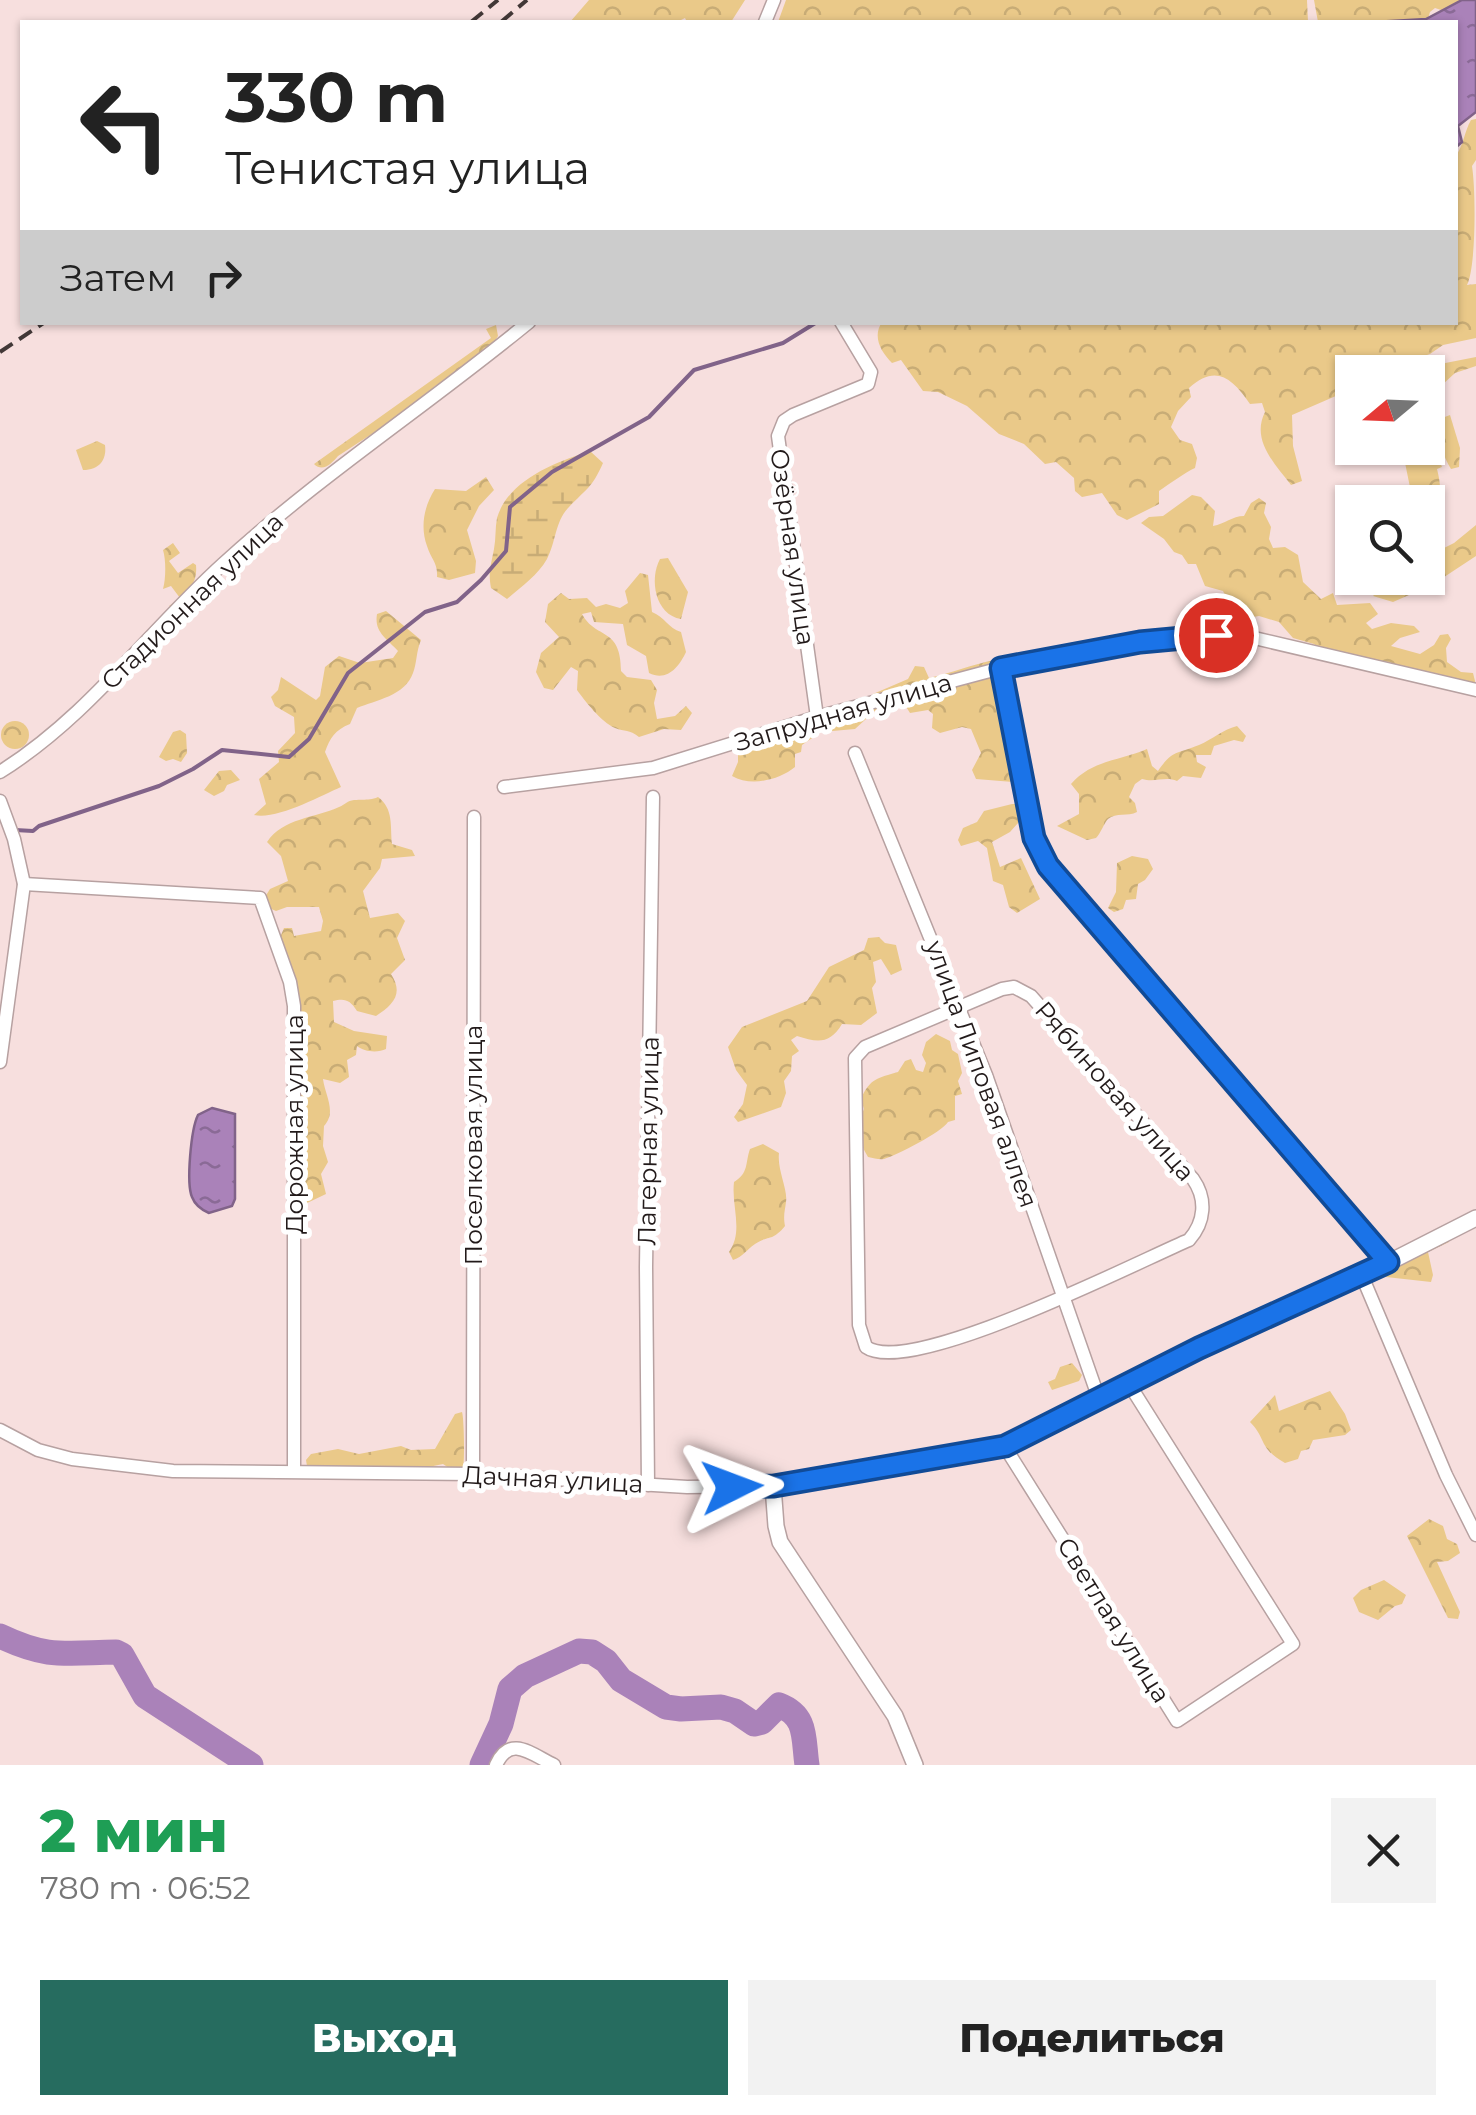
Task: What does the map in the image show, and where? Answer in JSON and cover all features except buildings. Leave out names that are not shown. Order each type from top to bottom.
[{"type":"street","name":"Стадионная улица","points":[[0,772],[59,730],[221,565],[311,487],[455,382],[525,325]]},
{"type":"street","name":"Озёрная улица","points":[[817,717],[778,436],[784,421],[792,415],[868,384],[871,372],[843,325]]},
{"type":"street","name":"Запрудная улица","points":[[504,787],[654,768],[817,717],[1001,668],[1140,642],[1216,635],[1274,642],[1476,690]]},
{"type":"street","points":[[1001,668],[1034,838],[1048,866],[1388,1262]]},
{"type":"street","name":"улица Липовая аллея","points":[[856,754],[959,1007],[1099,1399]]},
{"type":"street","name":"Лагерная улица","points":[[648,1485],[646,1268],[653,797]]},
{"type":"street","points":[[0,801],[14,838],[24,884],[0,1062]]},
{"type":"street","name":"Поселковая улица","points":[[473,1474],[474,816]]},
{"type":"street","name":"Дорожная улица","points":[[24,884],[260,898],[290,982],[294,1006],[294,1472]]},
{"type":"street","name":"Рябиновая улица","points":[[959,1007],[1002,989],[1024,990],[1193,1179],[1202,1194],[1203,1209],[1190,1240],[1062,1297]]},
{"type":"street","points":[[959,1007],[865,1047],[855,1058],[861,1334],[871,1351],[890,1354],[984,1329],[1062,1297]]},
{"type":"street","name":"Дачная улица","points":[[0,1430],[38,1450],[173,1472],[473,1474],[648,1485],[774,1486],[1005,1446],[1199,1348],[1362,1276],[1476,1218]]},
{"type":"street","points":[[1362,1276],[1446,1475],[1476,1535]]},
{"type":"street","name":"Светлая улица","points":[[1005,1446],[1177,1721],[1293,1644],[1130,1384]]},
{"type":"street","points":[[774,1486],[780,1542],[895,1716],[915,1765]]},
{"type":"street","points":[[496,1765],[501,1752],[508,1747],[554,1765]]},
{"type":"green space","points":[[589,0],[745,0],[732,20],[572,20]]},
{"type":"green space","points":[[786,0],[1307,0],[1308,20],[779,20]]},
{"type":"green space","points":[[1314,0],[1461,0],[1447,12],[1435,8],[1428,20],[1318,20]]},
{"type":"green space","points":[[1476,119],[1476,160],[1472,166],[1474,246],[1467,285],[1476,284],[1476,338],[1443,345],[1427,355],[1335,355],[1335,396],[1292,415],[1293,446],[1302,481],[1291,485],[1266,451],[1261,432],[1265,412],[1262,403],[1250,404],[1230,381],[1215,375],[1189,388],[1191,397],[1178,411],[1171,427],[1180,440],[1192,444],[1197,458],[1195,468],[1159,491],[1159,504],[1127,520],[1117,515],[1102,493],[1082,497],[1075,491],[1074,478],[1056,462],[1045,464],[1024,444],[999,434],[967,406],[938,392],[923,391],[901,360],[892,363],[879,344],[881,325],[1458,325],[1460,148],[1471,120]]},
{"type":"green space","points":[[496,325],[498,336],[493,344],[417,404],[327,466],[314,464],[491,338],[486,329]]},
{"type":"green space","points":[[1476,357],[1476,366],[1455,373],[1445,382],[1445,363]]},
{"type":"green space","points":[[1450,415],[1460,448],[1459,467],[1451,469],[1445,458],[1445,417]]},
{"type":"green space","points":[[97,441],[105,445],[103,460],[98,466],[83,470],[76,450]]},
{"type":"green space","points":[[590,451],[603,463],[595,478],[564,513],[543,565],[507,599],[491,588],[490,577],[497,518],[503,505],[511,493],[535,474]]},
{"type":"green space","points":[[1405,465],[1441,465],[1437,469],[1439,485],[1410,485]]},
{"type":"green space","points":[[486,477],[494,490],[479,506],[467,530],[476,561],[475,573],[449,580],[437,577],[424,531],[431,496],[435,489],[466,491]]},
{"type":"green space","points":[[1192,495],[1201,497],[1215,511],[1213,526],[1244,516],[1259,498],[1266,503],[1264,513],[1271,527],[1269,539],[1273,548],[1285,547],[1298,555],[1303,582],[1321,599],[1333,593],[1337,605],[1370,603],[1378,614],[1366,623],[1372,629],[1391,623],[1414,626],[1420,632],[1400,638],[1391,646],[1420,654],[1434,645],[1440,635],[1448,634],[1451,639],[1446,648],[1447,662],[1461,672],[1473,673],[1476,685],[1359,656],[1323,652],[1314,644],[1293,638],[1279,622],[1234,613],[1223,591],[1205,586],[1196,564],[1188,564],[1164,539],[1141,523],[1149,517],[1163,516]]},
{"type":"green space","points":[[1476,525],[1476,556],[1445,576],[1445,548]]},
{"type":"green space","points":[[173,543],[180,553],[169,561],[178,573],[193,563],[196,572],[190,588],[173,606],[169,606],[180,598],[171,586],[163,589],[163,550]]},
{"type":"green space","points":[[668,558],[688,592],[681,619],[665,611],[655,586],[660,559]]},
{"type":"green space","points":[[640,573],[648,575],[652,612],[681,632],[686,652],[672,672],[661,676],[649,673],[646,656],[627,645],[623,624],[594,622],[591,612],[582,614],[617,647],[621,671],[627,677],[651,680],[657,690],[657,719],[675,716],[686,706],[692,713],[681,730],[664,729],[639,737],[610,725],[594,711],[577,690],[578,671],[571,667],[553,690],[544,688],[536,672],[541,653],[559,637],[545,622],[548,604],[561,593],[569,599],[587,598],[596,607],[606,604],[620,608],[628,603],[625,591]]},
{"type":"green space","points":[[1374,595],[1409,595],[1393,602]]},
{"type":"green space","points":[[386,611],[421,640],[414,669],[404,687],[357,708],[350,724],[331,739],[325,752],[341,787],[286,811],[254,815],[266,804],[259,779],[279,762],[278,751],[295,733],[294,717],[275,706],[271,697],[278,690],[281,677],[316,700],[325,667],[339,656],[360,663],[393,658],[398,651],[377,626],[377,614]]},
{"type":"green space","points":[[994,660],[1000,668],[1000,698],[1015,773],[1013,782],[976,779],[972,770],[981,753],[971,729],[962,727],[940,733],[932,728],[933,714],[928,710],[910,713],[903,702],[877,709],[855,729],[821,732],[802,745],[801,752],[795,754],[795,767],[781,775],[756,781],[732,776],[738,750],[745,745],[758,746],[796,725],[859,707],[873,694],[908,679],[915,666],[924,667],[929,678]]},
{"type":"green space","points":[[15,721],[25,725],[29,735],[25,745],[15,749],[5,745],[1,735],[5,725]]},
{"type":"green space","points":[[1237,726],[1246,736],[1243,742],[1234,740],[1214,746],[1211,755],[1196,755],[1197,762],[1206,767],[1201,778],[1142,779],[1129,797],[1137,812],[1111,817],[1096,838],[1087,840],[1057,826],[1079,814],[1079,794],[1071,784],[1088,770],[1147,749],[1152,766],[1158,771],[1167,759]]},
{"type":"green space","points":[[180,730],[186,734],[187,753],[181,762],[159,757],[173,732]]},
{"type":"green space","points":[[231,770],[240,780],[214,796],[204,790],[219,771]]},
{"type":"green space","points":[[378,797],[389,812],[392,844],[412,850],[415,856],[382,859],[363,891],[370,918],[398,913],[405,921],[397,938],[405,960],[391,974],[397,987],[395,998],[376,1016],[357,1011],[347,1001],[333,1001],[334,1022],[354,1031],[387,1036],[386,1049],[371,1051],[357,1046],[356,1055],[347,1060],[349,1077],[340,1083],[323,1079],[330,1109],[323,1146],[328,1162],[321,1174],[326,1194],[305,1204],[297,1189],[301,1177],[296,1162],[298,1069],[302,1060],[298,990],[279,940],[284,928],[292,928],[294,936],[321,931],[323,921],[319,907],[276,911],[269,908],[265,897],[270,889],[288,881],[281,856],[267,842],[290,823],[352,800]]},
{"type":"green space","points":[[1022,804],[1026,814],[1010,832],[992,842],[1000,867],[1021,858],[1040,899],[1017,913],[1009,907],[1003,885],[993,881],[987,848],[978,841],[961,846],[958,840],[963,828],[977,822],[984,811]]},
{"type":"green space","points":[[1132,856],[1148,859],[1153,869],[1138,884],[1136,899],[1126,900],[1123,909],[1114,912],[1108,908],[1116,892],[1117,863]]},
{"type":"green space","points":[[879,937],[896,945],[902,970],[891,975],[881,959],[873,962],[876,982],[872,988],[877,1013],[861,1025],[842,1024],[823,1040],[797,1036],[791,1040],[799,1051],[792,1056],[781,1107],[738,1122],[734,1117],[743,1104],[747,1085],[736,1070],[728,1047],[742,1027],[807,1001],[829,967],[864,950],[868,938]]},
{"type":"green space","points":[[936,1034],[950,1041],[952,1050],[958,1054],[962,1094],[955,1096],[955,1120],[890,1157],[868,1157],[859,1133],[864,1092],[875,1080],[898,1072],[905,1061],[911,1059],[916,1070],[923,1072],[926,1042]]},
{"type":"green space","points":[[763,1144],[779,1153],[786,1197],[785,1226],[733,1260],[729,1252],[736,1236],[734,1182],[744,1171],[750,1149]]},
{"type":"green space","points":[[1448,1238],[1449,1242],[1428,1252],[1431,1282],[1386,1277],[1385,1271]]},
{"type":"green space","points":[[1072,1363],[1082,1375],[1079,1381],[1052,1390],[1048,1382],[1055,1379],[1060,1367]]},
{"type":"green space","points":[[1330,1391],[1351,1430],[1345,1435],[1313,1440],[1298,1459],[1285,1463],[1276,1458],[1250,1422],[1275,1395],[1279,1411]]},
{"type":"green space","points":[[462,1412],[463,1467],[452,1470],[443,1464],[419,1469],[307,1466],[311,1454],[338,1449],[359,1454],[401,1446],[411,1450],[435,1449],[455,1414]]},
{"type":"green space","points":[[1429,1519],[1443,1526],[1447,1539],[1457,1544],[1460,1553],[1448,1561],[1437,1562],[1460,1612],[1458,1619],[1448,1618],[1407,1536]]},
{"type":"green space","points":[[1384,1580],[1406,1595],[1402,1604],[1378,1620],[1359,1612],[1353,1598]]},
{"type":"water","points":[[1462,0],[1476,0],[1476,112],[1458,126],[1458,20],[1408,20],[1426,19]]},
{"type":"water","points":[[212,1108],[235,1114],[235,1199],[232,1206],[209,1213],[192,1197],[189,1169],[198,1115]]},
{"type":"waterway","points":[[15,830],[33,831],[159,786],[222,750],[289,757],[309,739],[348,673],[425,612],[457,602],[481,580],[506,551],[510,507],[552,472],[649,417],[694,370],[783,343],[812,325]]},
{"type":"waterway","points":[[0,1636],[44,1651],[122,1655],[145,1696],[251,1765]]},
{"type":"waterway","points":[[482,1765],[501,1724],[510,1689],[525,1676],[579,1651],[592,1652],[606,1661],[621,1680],[666,1707],[721,1707],[754,1724],[762,1722],[779,1705],[800,1722],[807,1765]]},
{"type":"railway","points":[[473,20],[498,0]]},
{"type":"railway","points":[[503,20],[527,0]]},
{"type":"railway","points":[[0,352],[40,325]]},
{"type":"route","points":[[732,1487],[774,1486],[1005,1446],[1199,1348],[1388,1262],[1080,905],[1048,866],[1034,838],[1001,668],[1140,642],[1216,635]]}]
